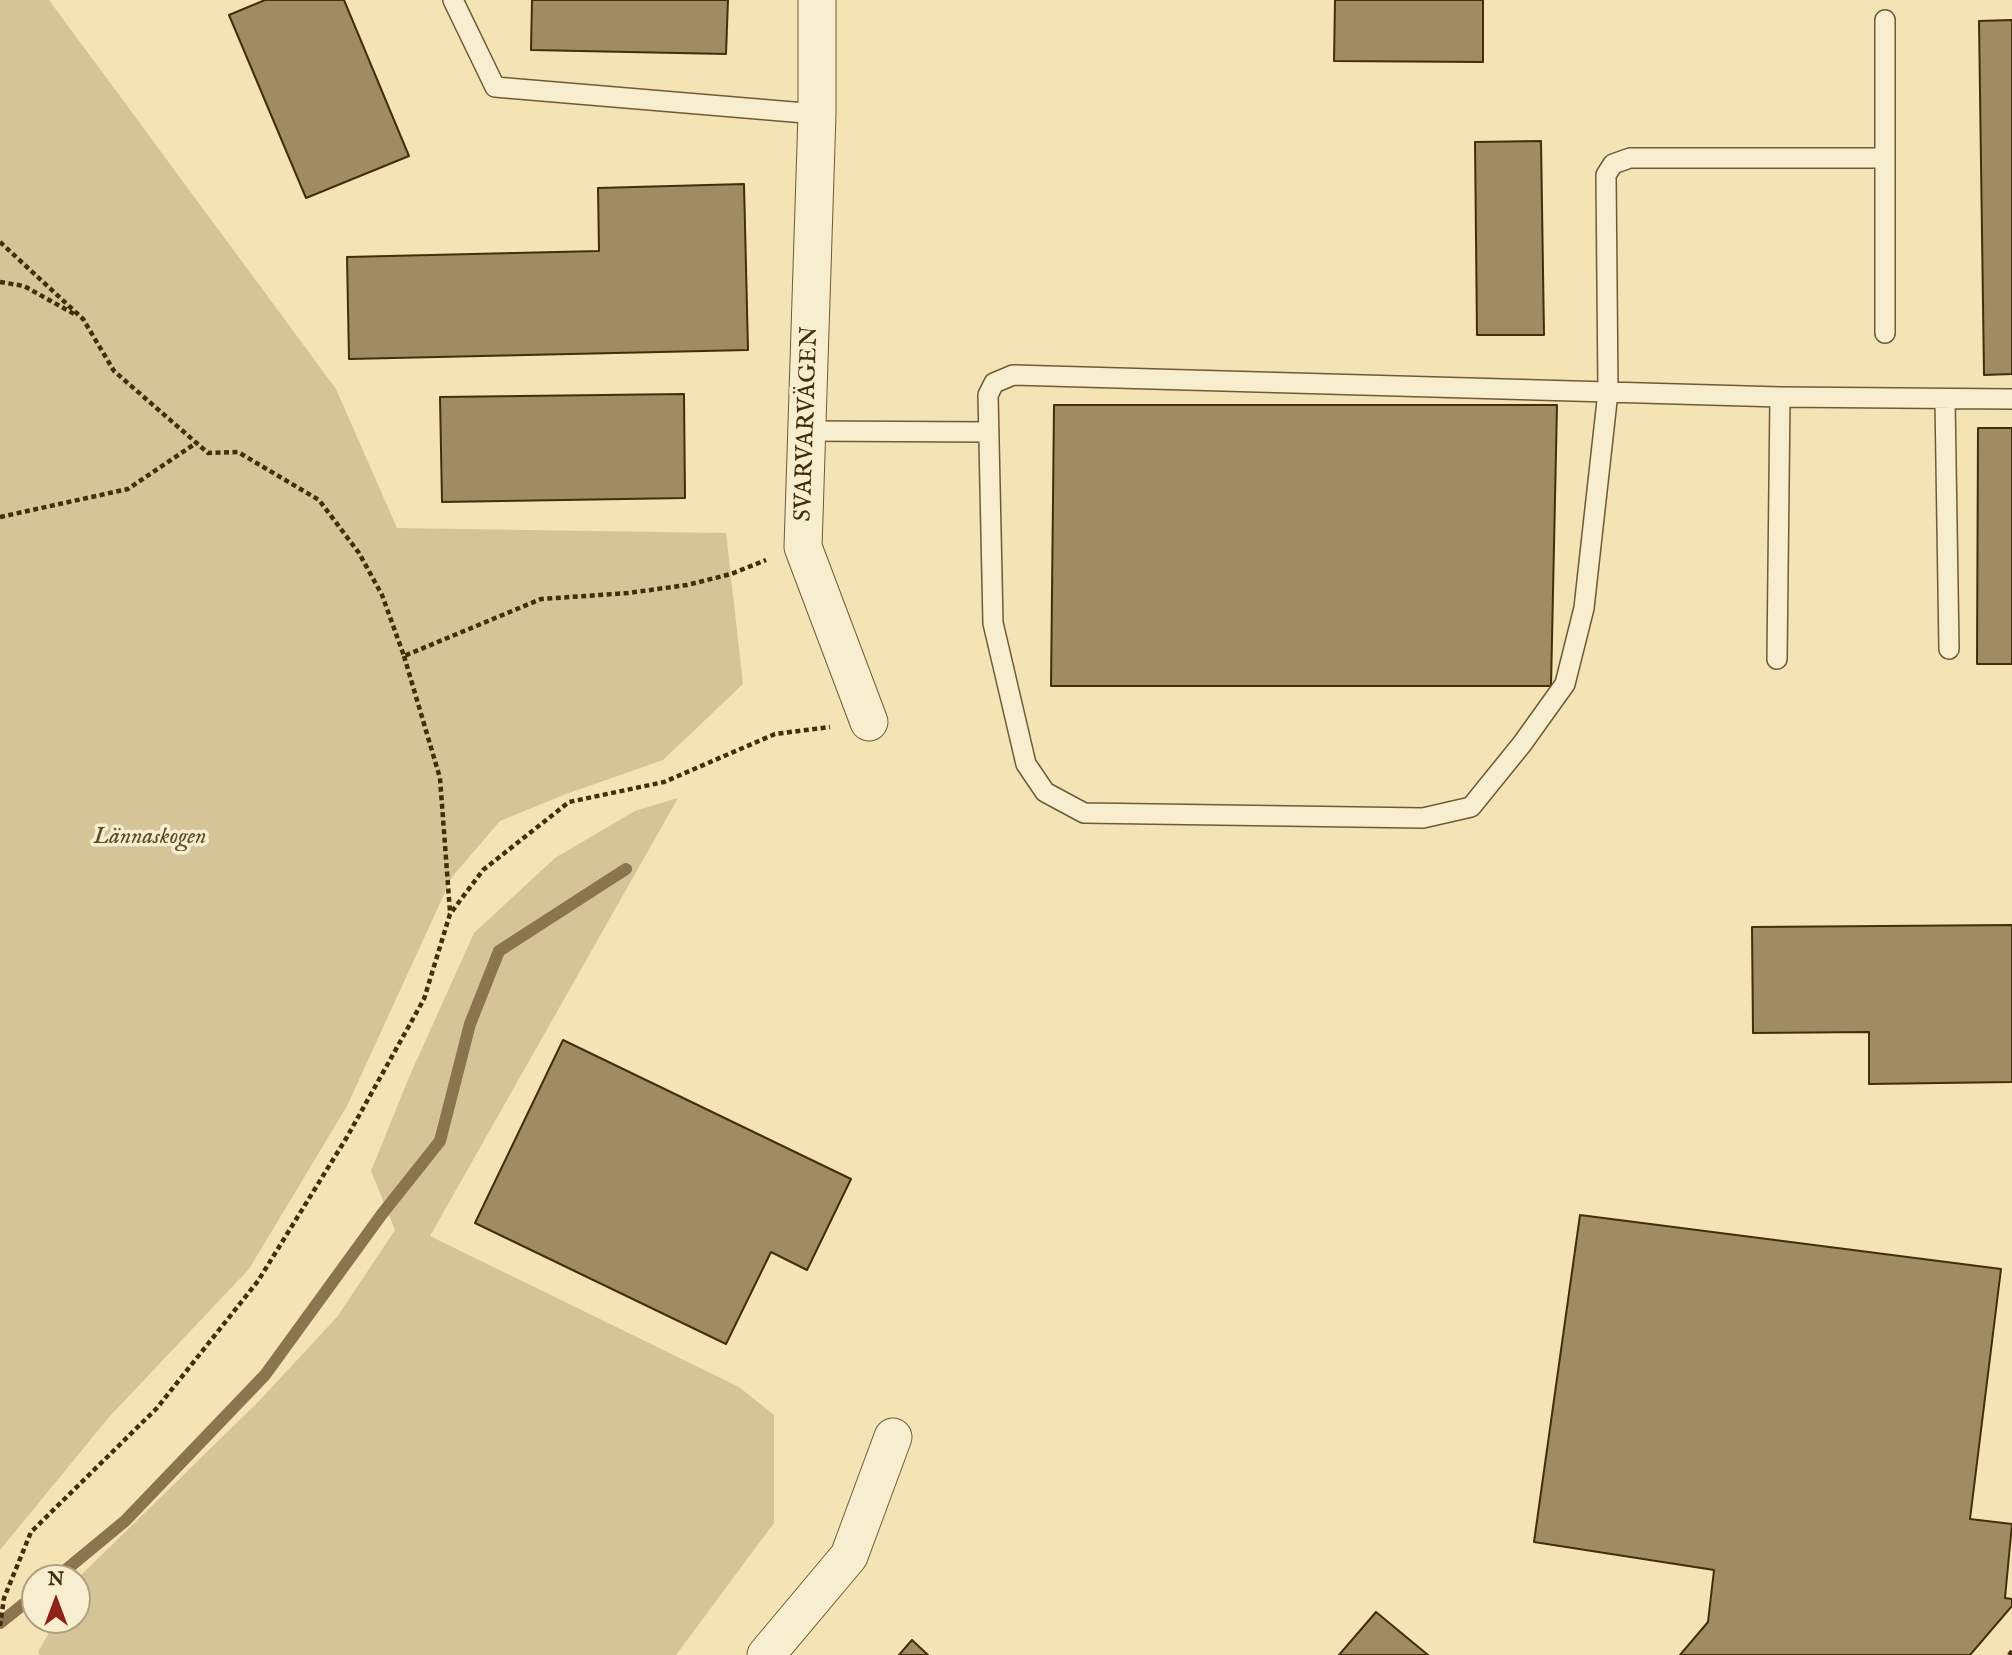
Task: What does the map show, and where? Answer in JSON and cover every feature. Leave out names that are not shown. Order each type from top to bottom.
[{"type":"street","name":"SVARVARVÄGEN","points":[[817,0],[817,114],[803,547],[869,722]]},
{"type":"street","points":[[766,1655],[849,1556],[893,1437]]},
{"type":"lane","points":[[453,0],[495,87],[817,114]]},
{"type":"lane","points":[[1885,20],[1885,333]]},
{"type":"lane","points":[[1885,158],[1629,158],[1613,164],[1606,175],[1608,392],[1584,608],[1565,684],[1522,744],[1471,807],[1423,818],[1084,813],[1045,792],[1026,764],[993,623],[988,395],[994,383],[1013,374],[1608,392],[1780,397],[1945,400],[2012,398]]},
{"type":"lane","points":[[1777,659],[1780,397]]},
{"type":"lane","points":[[1945,400],[1949,649]]},
{"type":"lane","points":[[808,431],[989,432]]},
{"type":"path","points":[[0,242],[83,319],[114,370],[196,443],[208,453],[238,452],[319,500],[359,554],[377,585],[404,656],[440,778],[450,914]]},
{"type":"path","points":[[0,282],[24,286],[83,319]]},
{"type":"path","points":[[0,517],[128,489],[196,443]]},
{"type":"path","points":[[404,656],[541,599],[628,593],[687,585],[731,574],[803,547]]},
{"type":"path","points":[[0,1626],[4,1598],[31,1532],[157,1408],[258,1281],[347,1137],[424,999],[450,914],[483,870],[569,802],[664,782],[775,734],[869,722]]},
{"type":"green space","name":"Lännaskogen","points":[[0,0],[49,0],[336,389],[397,528],[726,533],[743,684],[663,760],[566,794],[500,821],[452,877],[347,1106],[249,1269],[110,1416],[0,1550]]},
{"type":"green space","points":[[678,798],[430,1236],[739,1387],[774,1415],[774,1523],[676,1655],[40,1655],[38,1652],[48,1634],[91,1634],[91,1565],[259,1401],[337,1317],[395,1230],[371,1171],[410,1075],[474,933],[555,858],[635,811]]},
{"type":"building","points":[[265,0],[344,0],[409,156],[306,198],[229,15]]},
{"type":"building","points":[[532,0],[728,0],[726,54],[531,50]]},
{"type":"building","points":[[1335,0],[1483,0],[1483,62],[1334,61]]},
{"type":"building","points":[[2012,20],[2012,374],[1984,375],[1979,21]]},
{"type":"building","points":[[1541,141],[1544,335],[1477,335],[1475,142]]},
{"type":"building","points":[[744,184],[748,350],[349,359],[347,257],[599,251],[598,188]]},
{"type":"building","points":[[684,394],[685,498],[442,502],[440,397]]},
{"type":"building","points":[[1054,405],[1557,405],[1551,686],[1051,686]]},
{"type":"building","points":[[1978,428],[2012,428],[2012,664],[1977,664]]},
{"type":"building","points":[[2012,925],[2012,1082],[1869,1084],[1869,1032],[1753,1033],[1752,927]]},
{"type":"building","points":[[563,1040],[851,1179],[807,1270],[771,1252],[726,1344],[475,1223]]},
{"type":"building","points":[[1580,1215],[2001,1269],[1970,1519],[2012,1524],[2005,1598],[2012,1599],[2012,1606],[1970,1655],[1680,1655],[1708,1622],[1714,1570],[1534,1542]]},
{"type":"building","points":[[1376,1612],[1428,1655],[1339,1655]]},
{"type":"building","points":[[912,1640],[928,1655],[899,1655]]},
{"type":"waterway","points":[[73,1564],[125,1521],[265,1375],[382,1214],[440,1141],[470,1024],[499,951],[626,869]]},
{"type":"waterway","points":[[0,1623],[21,1606]]}]
